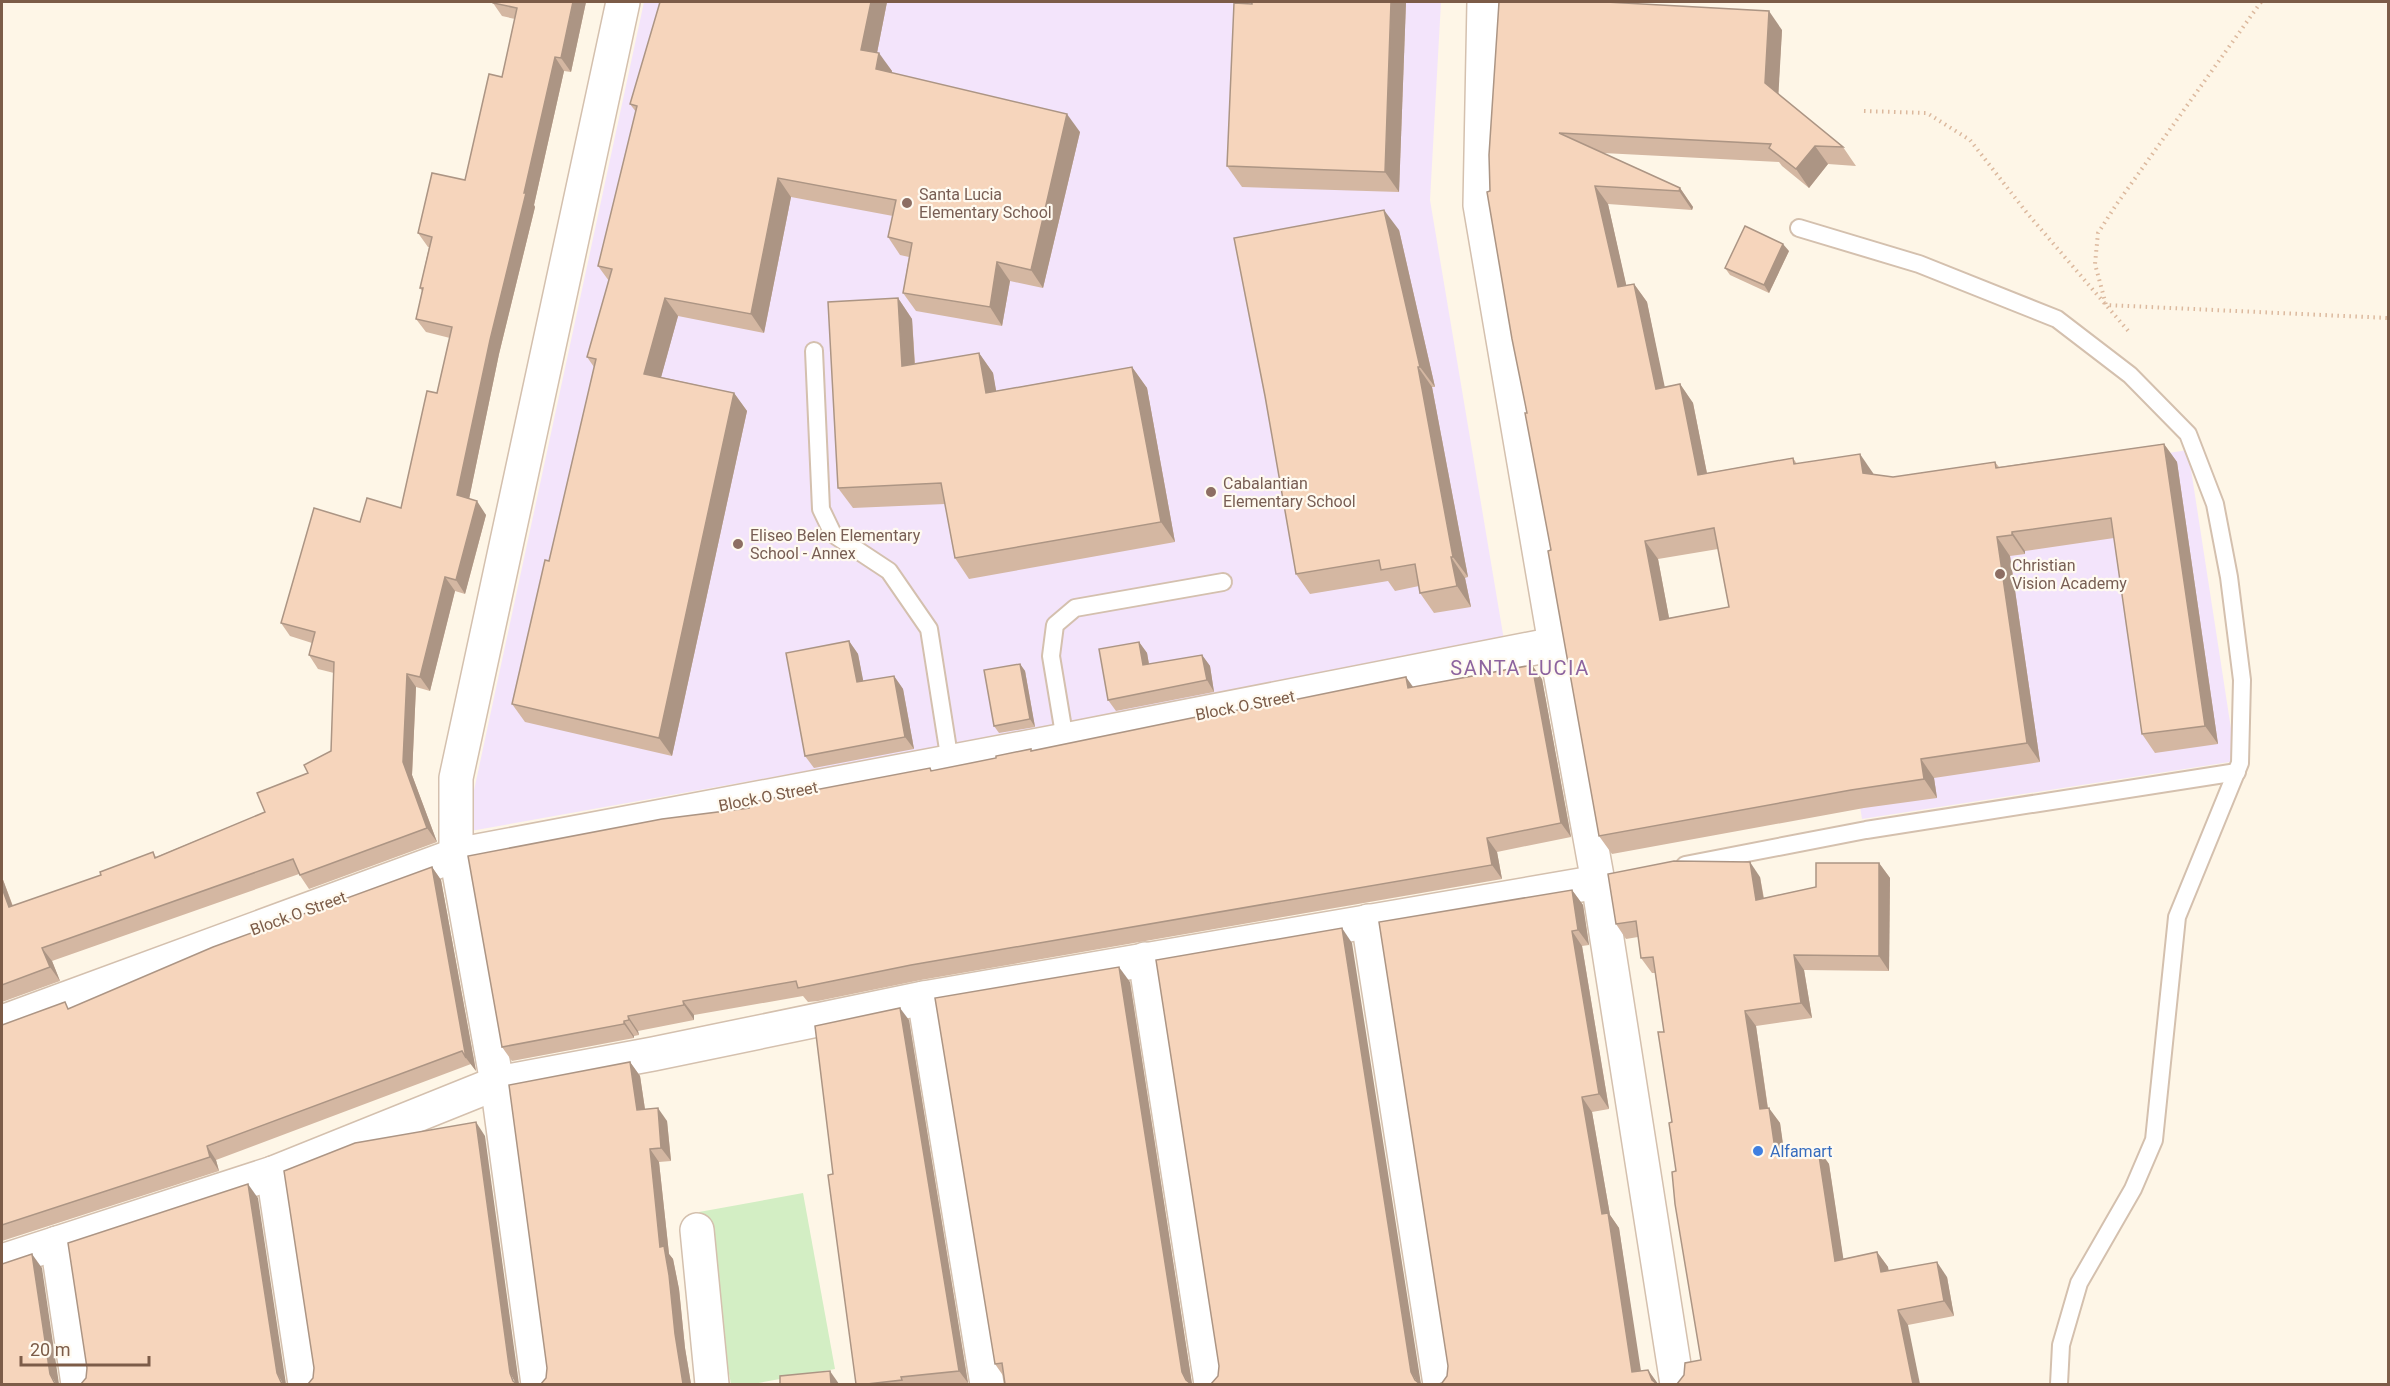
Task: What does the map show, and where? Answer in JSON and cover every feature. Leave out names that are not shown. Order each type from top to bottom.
[{"type":"street","points":[[538,1384],[497,1083],[456,855],[456,778],[623,2]]},
{"type":"street","points":[[1484,2],[1480,204],[1555,644],[1604,881],[1677,1384]]},
{"type":"street","name":"Block O Street","points":[[2,1022],[456,855],[1065,740],[1555,644]]},
{"type":"street","points":[[2,1261],[273,1173],[497,1083],[664,1052],[924,998],[1145,958],[1604,881]]},
{"type":"street","points":[[1368,921],[1440,1384]]},
{"type":"street","points":[[1145,958],[1211,1384]]},
{"type":"street","points":[[924,998],[987,1384]]},
{"type":"street","points":[[273,1173],[304,1384]]},
{"type":"street","points":[[696,1230],[712,1384]]},
{"type":"street","points":[[57,1243],[78,1384]]},
{"type":"lane","points":[[1800,228],[1919,264],[2057,319],[2130,375],[2188,434],[2215,504],[2229,577],[2241,680],[2240,763],[2176,917],[2154,1140],[2133,1189],[2079,1283],[2061,1345],[2059,1384]]},
{"type":"lane","points":[[814,351],[821,509],[833,534],[890,571],[929,629],[950,762]]},
{"type":"lane","points":[[1065,740],[1051,656],[1055,625],[1075,608],[1223,582]]},
{"type":"lane","points":[[1668,868],[1866,830],[2237,772]]},
{"type":"path","points":[[2106,305],[2095,264],[2098,233],[2116,204],[2261,2]]},
{"type":"path","points":[[1864,111],[1927,113],[1970,140],[2027,213],[2136,341]]},
{"type":"path","points":[[2106,305],[2388,318]]},
{"type":"shaded area","points":[[644,2],[1441,2],[1430,200],[1505,646],[465,832]]},
{"type":"shaded area","name":"Christian Vision Academy","points":[[2188,450],[2236,761],[1862,819],[1833,636],[1781,512]]},
{"type":"green space","points":[[803,1193],[835,1369],[753,1384],[731,1384],[699,1212]]},
{"type":"building","points":[[493,2],[573,2],[561,58],[555,57],[457,495],[477,501],[456,580],[445,577],[420,677],[407,674],[403,762],[427,828],[300,875],[293,859],[42,948],[50,967],[2,985],[2,888],[9,907],[101,875],[100,872],[153,852],[155,858],[265,812],[257,793],[308,773],[304,765],[331,751],[334,662],[309,655],[315,632],[281,623],[314,508],[360,522],[367,498],[401,508],[427,391],[437,393],[452,327],[416,319],[423,288],[420,288],[432,237],[418,233],[432,173],[465,180],[489,74],[502,77],[517,8]]},
{"type":"building","points":[[660,2],[871,2],[861,50],[879,53],[876,69],[1067,114],[1031,270],[997,262],[990,307],[903,293],[912,243],[888,237],[896,200],[778,178],[751,314],[665,298],[644,374],[734,393],[659,738],[512,704],[545,560],[549,561],[596,359],[587,357],[612,269],[598,266],[637,106],[630,104]]},
{"type":"building","points":[[1252,2],[1391,2],[1385,172],[1227,166],[1234,3],[1252,4]]},
{"type":"building","points":[[1499,2],[1606,2],[1769,11],[1765,83],[1843,147],[1815,146],[1796,169],[1769,148],[1771,144],[1559,133],[1680,188],[1679,191],[1595,186],[1618,287],[1634,284],[1656,389],[1680,384],[1698,475],[1793,458],[1794,464],[1860,454],[1863,473],[1893,477],[1995,462],[1996,468],[2164,444],[2205,726],[2142,734],[2111,518],[2012,532],[2012,535],[1997,537],[2027,743],[1921,759],[1924,779],[1599,836],[1487,192],[1490,191],[1489,155]],"holes":[[[1714,528],[1729,607],[1660,620],[1645,541]]]},
{"type":"building","points":[[1384,210],[1420,367],[1418,367],[1457,586],[1420,593],[1415,564],[1381,570],[1379,560],[1296,574],[1265,396],[1234,238]]},
{"type":"building","points":[[1745,226],[1783,244],[1764,285],[1725,268]]},
{"type":"building","points":[[898,298],[902,366],[979,353],[986,393],[1132,367],[1161,522],[955,558],[941,483],[838,488],[828,302]]},
{"type":"building","points":[[849,641],[857,682],[894,676],[905,737],[805,756],[786,653]]},
{"type":"building","points":[[1139,642],[1143,665],[1202,655],[1207,680],[1108,700],[1099,649]]},
{"type":"building","points":[[1020,664],[1030,719],[994,726],[984,670]]},
{"type":"building","points":[[1532,665],[1561,823],[1487,838],[1492,865],[911,965],[798,988],[796,981],[683,1001],[684,1005],[628,1016],[629,1020],[624,1021],[624,1024],[502,1047],[468,856],[662,819],[749,808],[748,804],[762,800],[930,768],[931,771],[1031,749],[1031,751],[1406,677],[1408,688]]},
{"type":"building","points":[[1674,861],[1750,862],[1756,900],[1816,887],[1816,863],[1879,863],[1879,956],[1794,955],[1801,1003],[1745,1011],[1760,1109],[1769,1108],[1776,1156],[1818,1149],[1835,1261],[1877,1252],[1881,1272],[1937,1262],[1944,1301],[1898,1310],[1913,1384],[1677,1384],[1684,1375],[1685,1363],[1701,1360],[1675,1204],[1672,1172],[1676,1171],[1669,1123],[1672,1122],[1658,1032],[1664,1032],[1653,957],[1641,958],[1636,921],[1616,924],[1608,874]]},
{"type":"building","points":[[432,867],[466,1058],[462,1051],[207,1146],[210,1157],[2,1225],[2,1025],[65,1002],[68,1009],[213,947]]},
{"type":"building","points":[[1572,890],[1578,930],[1572,931],[1599,1094],[1582,1097],[1602,1214],[1608,1213],[1632,1372],[1648,1370],[1652,1380],[1657,1384],[1439,1384],[1447,1376],[1448,1366],[1379,922]]},
{"type":"building","points":[[1342,928],[1411,1372],[1420,1384],[1211,1384],[1218,1376],[1219,1366],[1156,960]]},
{"type":"building","points":[[1119,967],[1182,1372],[1191,1384],[1005,1384],[1002,1363],[995,1364],[935,998]]},
{"type":"building","points":[[900,1008],[959,1371],[856,1384],[828,1175],[833,1174],[815,1026]]},
{"type":"building","points":[[630,1062],[637,1110],[658,1108],[661,1148],[650,1149],[660,1247],[664,1246],[669,1275],[683,1384],[541,1384],[546,1378],[547,1368],[509,1085]]},
{"type":"building","points":[[476,1122],[510,1373],[517,1384],[308,1384],[313,1378],[314,1368],[284,1171],[355,1143]]},
{"type":"building","points":[[248,1184],[277,1373],[284,1384],[81,1384],[86,1378],[87,1368],[68,1243]]},
{"type":"building","points":[[32,1254],[50,1374],[57,1384],[2,1384],[2,1264]]},
{"type":"building","points":[[830,1371],[831,1384],[780,1384],[780,1376]]},
{"type":"place","name":"Santa Lucia Elementary School","points":[[907,203]]},
{"type":"place","name":"Cabalantian Elementary School","points":[[1211,492]]},
{"type":"place","name":"Eliseo Belen Elementary School - Annex","points":[[738,544]]},
{"type":"place","name":"Christian Vision Academy","points":[[2000,574]]},
{"type":"place","name":"Alfamart","points":[[1758,1151]]},
{"type":"district","name":"SANTA LUCIA","points":[[1520,668]]}]
